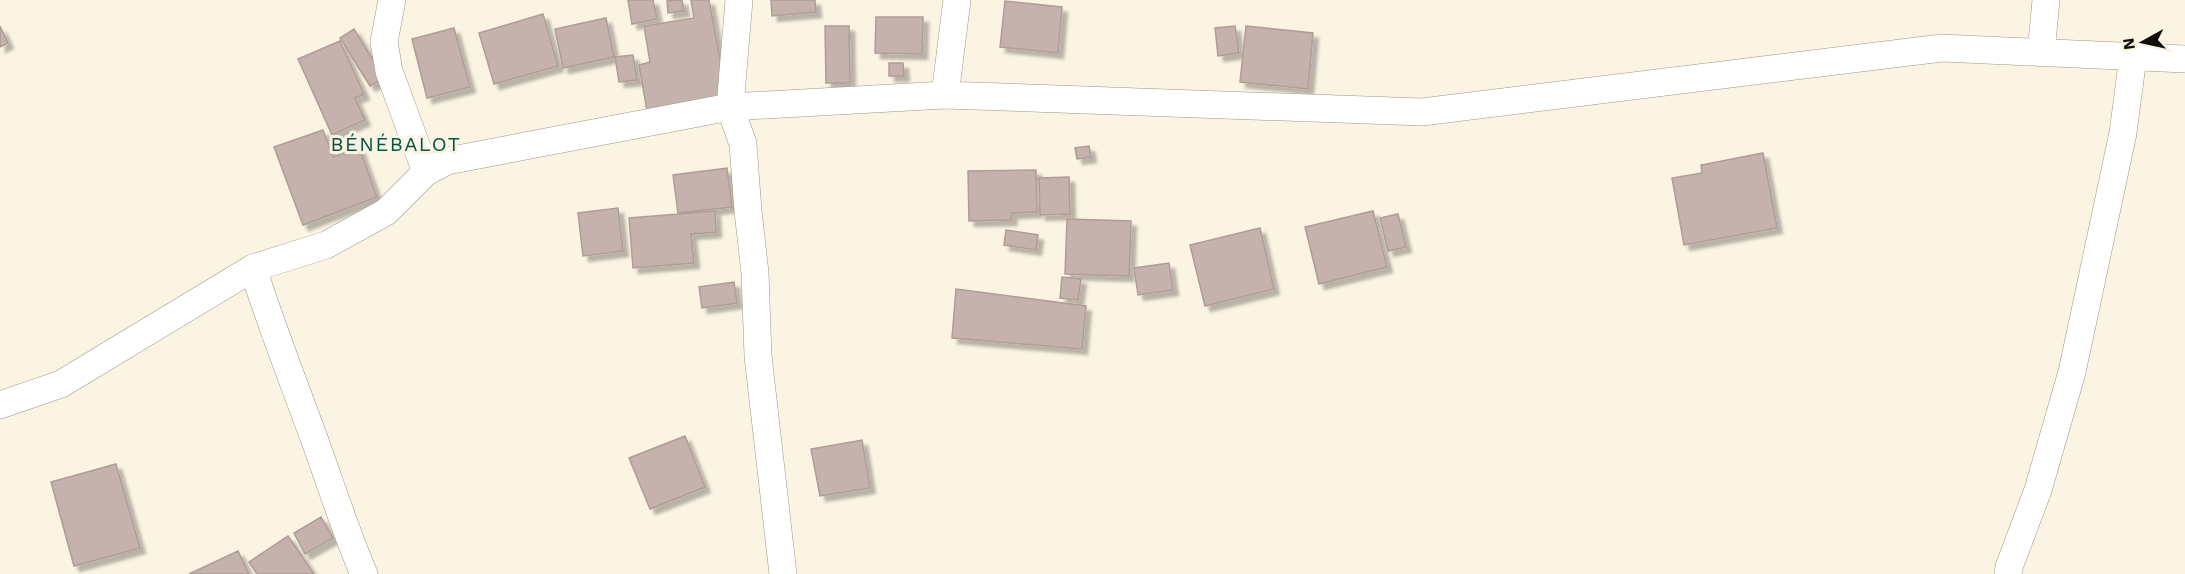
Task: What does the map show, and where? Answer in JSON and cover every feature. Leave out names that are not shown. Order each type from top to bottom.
[{"type":"street","points":[[392,0],[384,42],[389,71],[426,172]]},
{"type":"street","points":[[739,0],[730,107],[743,144],[755,273],[758,356],[783,574]]},
{"type":"street","points":[[945,95],[957,0]]},
{"type":"street","points":[[2041,53],[2046,0]]},
{"type":"street","points":[[0,405],[62,384],[253,268],[326,245],[386,212],[426,172],[447,161],[730,107],[945,95],[1422,112],[1942,48],[2185,59]]},
{"type":"street","points":[[2008,574],[2008,567],[2038,490],[2072,372],[2123,133],[2133,57]]},
{"type":"street","points":[[253,268],[274,333],[350,542],[364,574]]},
{"type":"building","points":[[628,0],[653,0],[657,19],[632,24]]},
{"type":"building","points":[[682,0],[684,11],[668,13],[667,1]]},
{"type":"building","points":[[691,0],[709,0],[727,97],[647,111],[639,65],[650,62],[644,26],[694,18]]},
{"type":"building","points":[[771,0],[815,0],[816,12],[772,16]]},
{"type":"building","points":[[1005,1],[1062,7],[1058,53],[1000,47]]},
{"type":"building","points":[[543,14],[558,66],[494,84],[479,33]]},
{"type":"building","points":[[876,17],[923,17],[922,54],[875,53]]},
{"type":"building","points":[[606,18],[614,57],[563,68],[555,29]]},
{"type":"building","points":[[0,26],[8,43],[0,47]]},
{"type":"building","points":[[825,26],[849,26],[850,83],[826,83]]},
{"type":"building","points":[[1235,26],[1239,53],[1218,56],[1215,28]]},
{"type":"building","points":[[1246,26],[1313,33],[1308,89],[1240,82]]},
{"type":"building","points":[[454,28],[470,87],[427,98],[412,39]]},
{"type":"building","points":[[354,29],[384,78],[370,86],[340,38]]},
{"type":"building","points":[[340,41],[364,94],[355,98],[365,120],[332,135],[298,59]]},
{"type":"building","points":[[633,55],[637,80],[619,82],[615,57]]},
{"type":"building","points":[[889,63],[903,63],[904,76],[889,76]]},
{"type":"building","points":[[323,130],[333,157],[359,147],[377,197],[303,225],[274,147]]},
{"type":"building","points":[[1089,146],[1091,157],[1077,159],[1075,148]]},
{"type":"building","points":[[1763,153],[1777,228],[1684,245],[1672,178],[1702,173],[1701,165]]},
{"type":"building","points":[[727,168],[732,207],[678,213],[673,175]]},
{"type":"building","points":[[1036,170],[1037,212],[1012,213],[1011,220],[969,221],[968,171]]},
{"type":"building","points":[[1069,177],[1070,214],[1040,215],[1039,178]]},
{"type":"building","points":[[618,208],[623,251],[583,256],[578,213]]},
{"type":"building","points":[[715,211],[716,232],[691,234],[694,263],[633,268],[629,218]]},
{"type":"building","points":[[1373,211],[1387,267],[1319,284],[1305,227]]},
{"type":"building","points":[[1398,214],[1406,247],[1388,251],[1380,218]]},
{"type":"building","points":[[1067,219],[1131,221],[1129,276],[1065,274]]},
{"type":"building","points":[[1260,228],[1274,289],[1205,306],[1190,245]]},
{"type":"building","points":[[1006,230],[1038,235],[1036,250],[1004,245]]},
{"type":"building","points":[[1169,263],[1173,290],[1138,295],[1134,268]]},
{"type":"building","points":[[1062,277],[1081,279],[1078,300],[1060,298]]},
{"type":"building","points":[[734,282],[737,303],[702,308],[699,287]]},
{"type":"building","points":[[956,289],[1086,306],[1082,349],[952,338]]},
{"type":"building","points":[[685,436],[705,487],[650,509],[629,458]]},
{"type":"building","points":[[862,440],[870,488],[820,496],[811,449]]},
{"type":"building","points":[[116,464],[140,548],[74,566],[51,482]]},
{"type":"building","points":[[321,517],[333,538],[305,554],[294,533]]},
{"type":"building","points":[[288,536],[314,574],[257,574],[249,562]]},
{"type":"building","points":[[238,551],[249,574],[189,574]]},
{"type":"district","name":"BÉNÉBALOT","points":[[396,144]]}]
